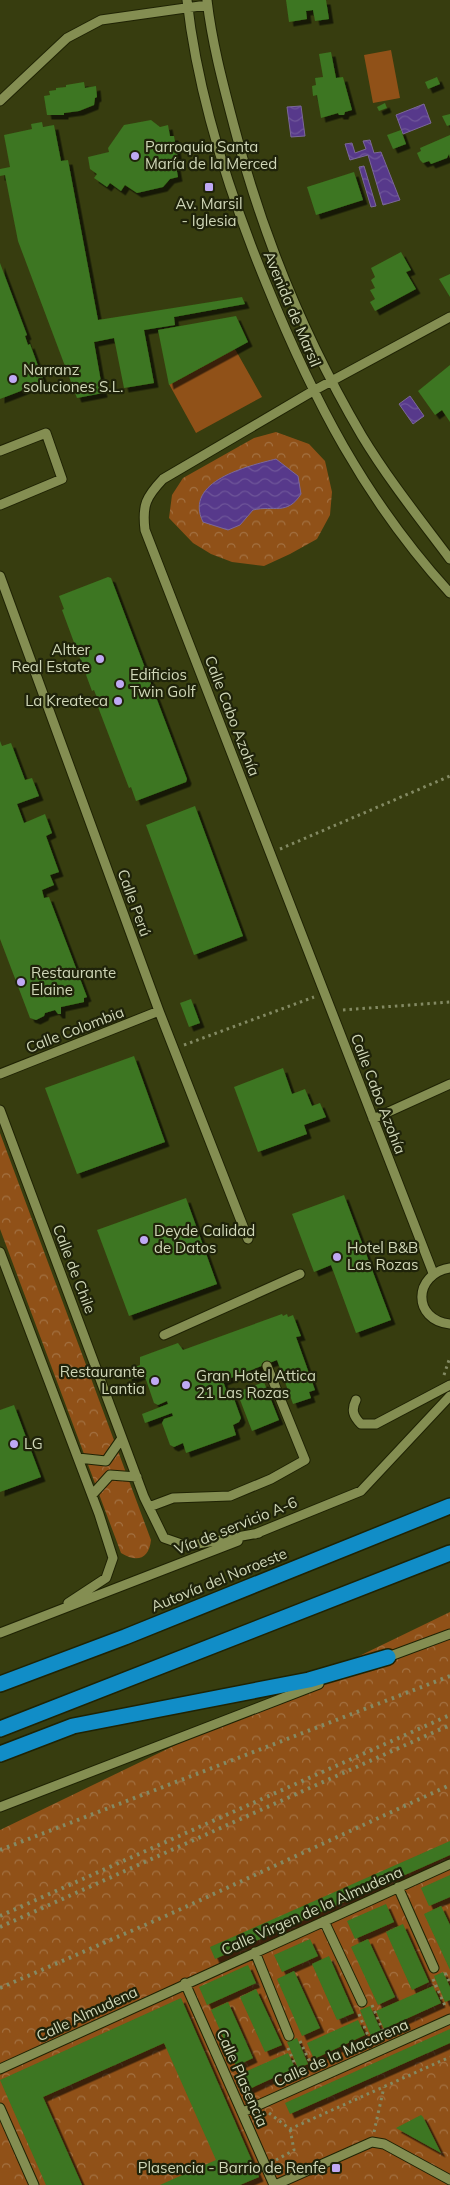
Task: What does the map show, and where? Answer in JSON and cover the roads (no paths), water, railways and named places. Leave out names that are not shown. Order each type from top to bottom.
[{"type":"highway","name":"Autovía del Noroeste","points":[[0,1684],[125,1637],[450,1506]]},
{"type":"highway","points":[[0,1729],[450,1554]]},
{"type":"highway","points":[[0,1754],[73,1726],[309,1680],[388,1657]]},
{"type":"street","points":[[0,101],[67,38],[101,20],[187,3],[207,3]]},
{"type":"street","name":"Avenida de Marsil","points":[[187,3],[194,52],[227,181],[291,346],[343,448],[378,504],[450,593]]},
{"type":"street","name":"Avenida de Marsil","points":[[207,3],[214,49],[249,183],[276,258],[309,337],[363,436],[406,500],[450,559]]},
{"type":"street","name":"Calle Cabo Azohía","points":[[433,1274],[145,530],[142,512],[149,494],[163,479],[313,391],[450,317]]},
{"type":"street","points":[[0,451],[46,434],[62,479],[0,503]]},
{"type":"street","name":"Calle Perú","points":[[0,576],[159,1011],[248,1239]]},
{"type":"street","name":"Calle Colombia","points":[[0,1074],[159,1011]]},
{"type":"street","points":[[373,1119],[450,1084]]},
{"type":"street","name":"Calle de Chile","points":[[0,1110],[137,1478],[164,1538],[188,1546],[259,1533]]},
{"type":"street","points":[[0,1252],[92,1495],[113,1558],[106,1578],[54,1612]]},
{"type":"street","points":[[450,1268],[433,1274],[423,1288],[423,1306],[434,1320],[450,1324]]},
{"type":"street","points":[[164,1335],[300,1274]]},
{"type":"street","points":[[149,1507],[173,1498],[230,1496],[271,1479],[304,1460],[267,1366]]},
{"type":"street","points":[[356,1400],[352,1408],[355,1419],[360,1424],[376,1424],[450,1385]]},
{"type":"street","name":"Vía de servicio A-6","points":[[0,1633],[259,1533],[361,1490],[450,1396]]},
{"type":"street","points":[[78,1458],[106,1461],[122,1438]]},
{"type":"street","points":[[92,1495],[110,1475],[137,1478]]},
{"type":"street","points":[[0,1808],[450,1634]]},
{"type":"street","name":"Calle Virgen de la Almudena","points":[[185,1983],[450,1864]]},
{"type":"street","points":[[398,1887],[434,1968]]},
{"type":"street","points":[[324,1921],[362,2002]]},
{"type":"street","points":[[254,1952],[289,2036]]},
{"type":"street","name":"Calle Almudena","points":[[0,2069],[185,1983]]},
{"type":"street","name":"Calle Plasencia","points":[[185,1983],[274,2185]]},
{"type":"street","name":"Calle de la Macarena","points":[[243,2112],[390,2046],[448,2014]]},
{"type":"street","points":[[0,2108],[34,2185]]},
{"type":"street","points":[[274,2185],[372,2142],[384,2144],[450,2180]]},
{"type":"water","points":[[424,104],[431,123],[403,134],[396,115]]},
{"type":"water","points":[[301,106],[305,136],[291,137],[287,107]]},
{"type":"water","points":[[370,140],[374,153],[381,152],[400,200],[383,205],[368,155],[350,160],[345,144],[352,143],[355,153],[366,149],[363,141]]},
{"type":"water","points":[[364,166],[376,206],[371,207],[359,167]]},
{"type":"water","points":[[410,396],[424,416],[413,424],[399,404]]},
{"type":"water","points":[[276,459],[298,476],[301,494],[296,501],[285,507],[253,510],[240,525],[228,530],[203,522],[199,508],[202,496],[210,486],[235,471]]},
{"type":"railway","points":[[0,1850],[450,1676]]},
{"type":"railway","points":[[0,1916],[450,1715]]},
{"type":"railway","points":[[0,1927],[450,1725]]},
{"type":"railway","points":[[0,1988],[168,1915],[450,1785]]},
{"type":"place","name":"Parroquia Santa María de la Merced","points":[[135,156]]},
{"type":"place","name":"Av. Marsil - Iglesia","points":[[209,187]]},
{"type":"place","name":"Narranz soluciones S.L.","points":[[13,379]]},
{"type":"place","name":"Altter Real Estate","points":[[100,659]]},
{"type":"place","name":"Edificios Twin Golf","points":[[120,684]]},
{"type":"place","name":"La Kreateca","points":[[118,701]]},
{"type":"place","name":"Restaurante Elaine","points":[[21,982]]},
{"type":"place","name":"Deyde Calidad de Datos","points":[[144,1240]]},
{"type":"place","name":"Hotel B&B Las Rozas","points":[[337,1257]]},
{"type":"place","name":"Restaurante Lantia","points":[[155,1381]]},
{"type":"place","name":"Gran Hotel Attica 21 Las Rozas","points":[[186,1385]]},
{"type":"place","name":"LG","points":[[14,1444]]},
{"type":"place","name":"Plasencia - Barrio de Renfe","points":[[336,2168]]}]
